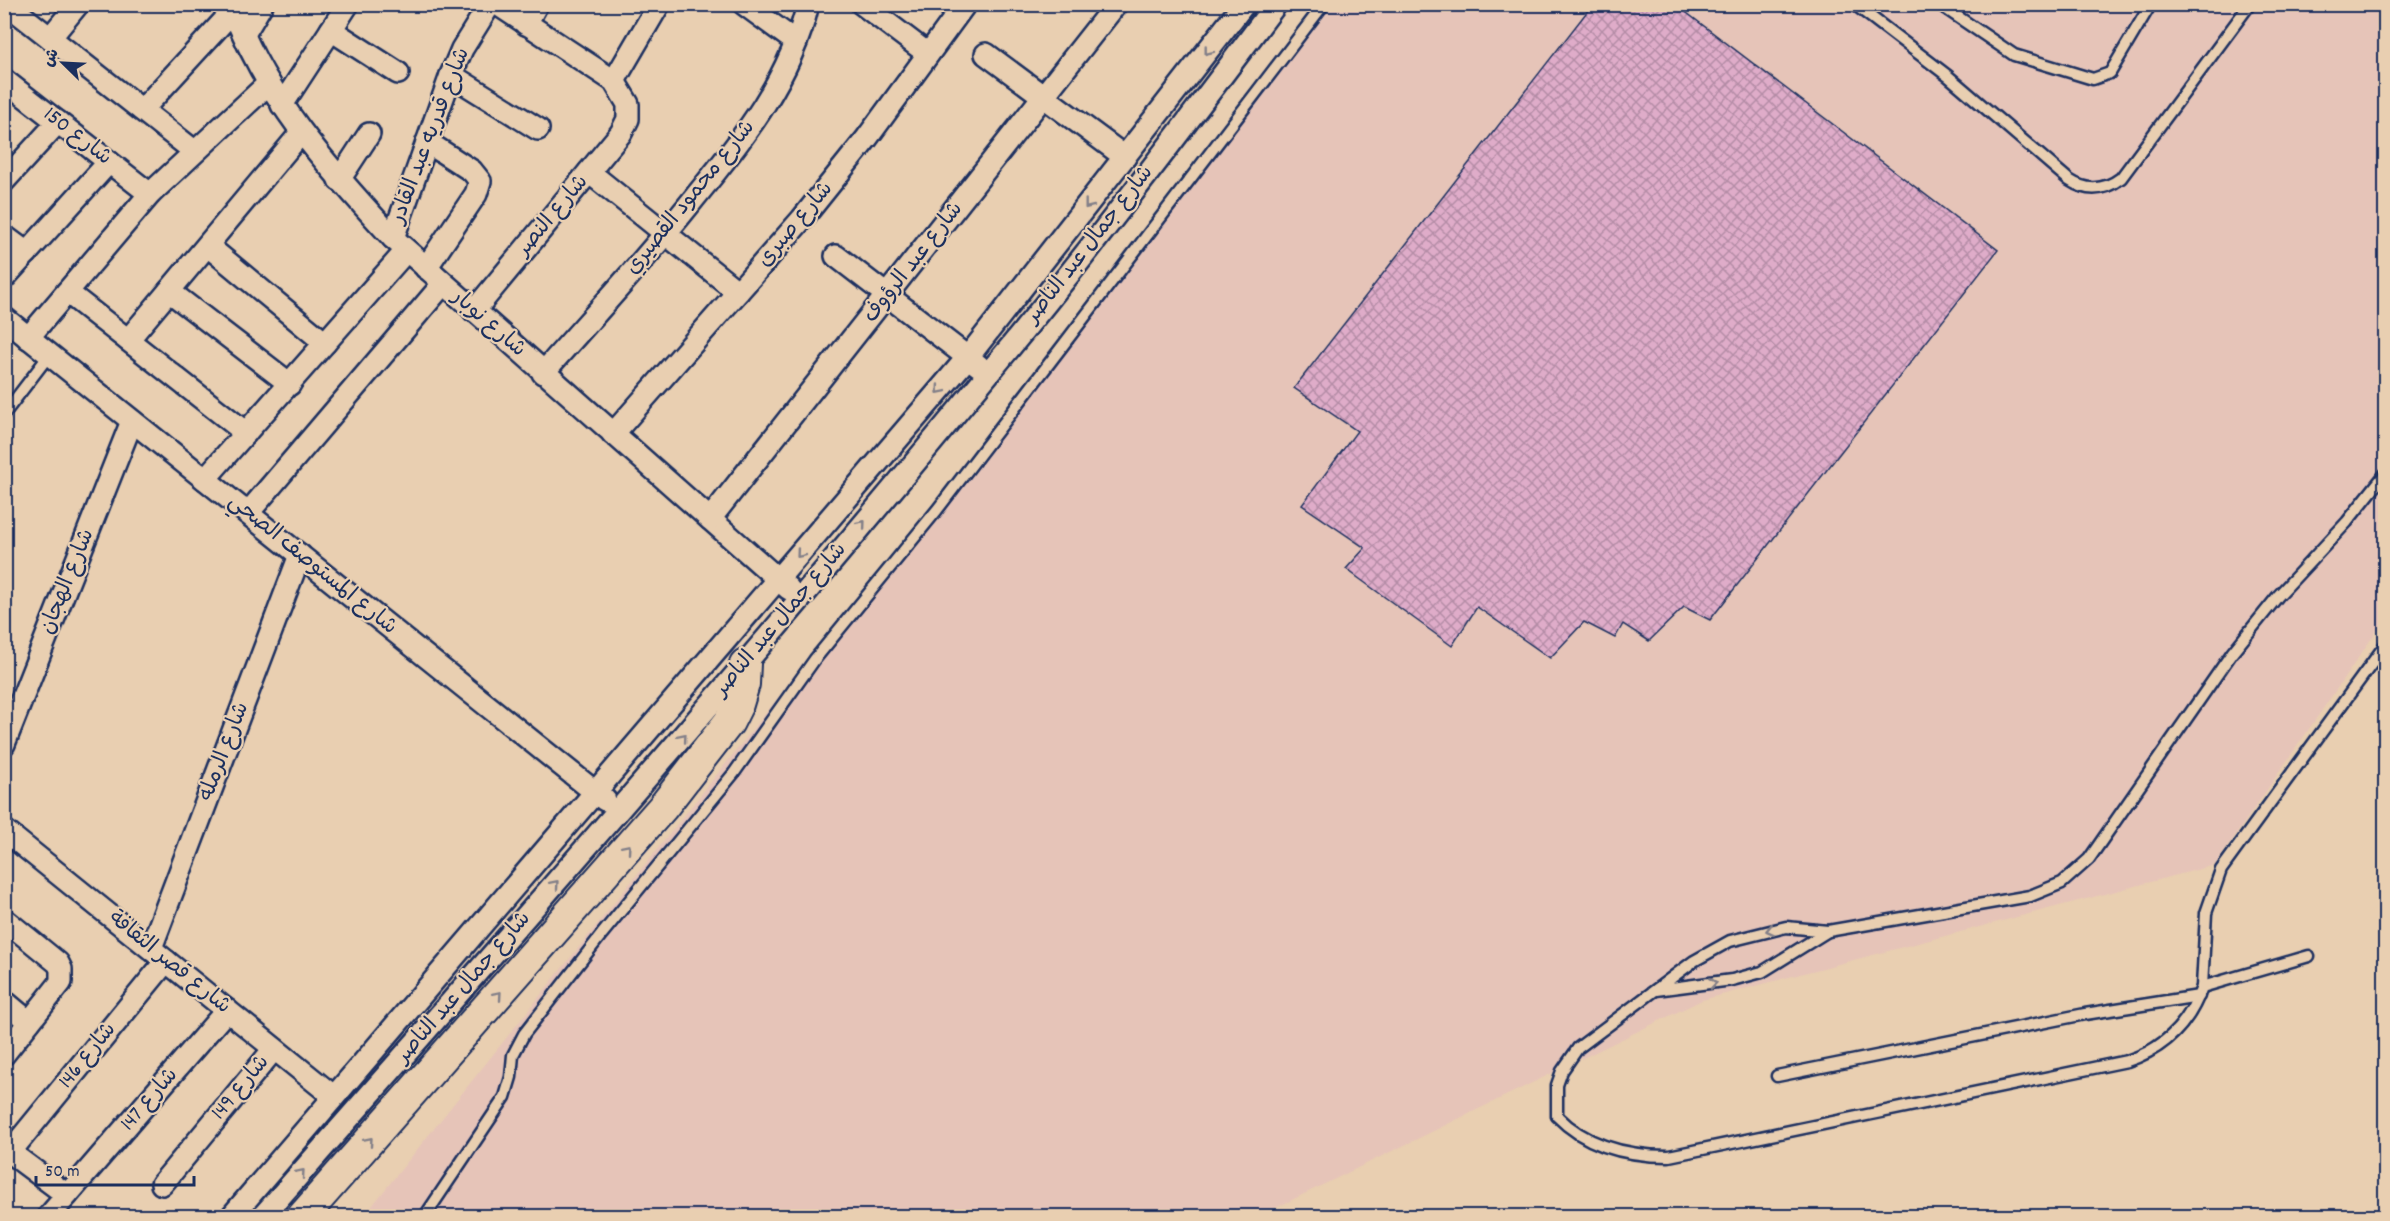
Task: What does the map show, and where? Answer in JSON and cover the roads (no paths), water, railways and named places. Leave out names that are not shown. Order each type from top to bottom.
[{"type":"main road","points":[[303,1216],[663,807],[729,722],[744,684],[745,664]]},
{"type":"street","points":[[7,4],[194,151]]},
{"type":"street","points":[[50,38],[78,4]]},
{"type":"street","points":[[244,34],[262,4]]},
{"type":"street","points":[[282,105],[348,4]]},
{"type":"street","name":"شارع قدريه عبد القادر","points":[[400,244],[427,142],[451,75],[462,49],[490,4]]},
{"type":"street","points":[[497,4],[614,81],[659,4]]},
{"type":"street","points":[[526,24],[537,4]]},
{"type":"street","points":[[744,4],[796,42]]},
{"type":"street","name":"شارع محمود القصيري","points":[[543,373],[666,234],[747,133],[771,94],[796,42],[808,4]]},
{"type":"street","points":[[862,4],[928,54]]},
{"type":"street","name":"شارع صبرى","points":[[613,434],[817,201],[965,4]]},
{"type":"street","name":"شارع عبد الرؤوف","points":[[710,519],[1045,98],[1116,4]]},
{"type":"street","name":"شارع جمال عبد الناصر","points":[[232,1216],[968,357],[1244,4]]},
{"type":"street","name":"شارع جمال عبد الناصر","points":[[262,1216],[619,811],[989,373],[1151,169],[1276,4]]},
{"type":"street","points":[[142,110],[232,8]]},
{"type":"street","name":"شارع نوبار","points":[[232,8],[269,83],[301,133],[339,180],[400,244],[543,373],[800,598]]},
{"type":"street","points":[[331,30],[398,73]]},
{"type":"street","points":[[986,54],[1125,157]]},
{"type":"street","points":[[451,75],[538,129]]},
{"type":"street","name":"شارع 150","points":[[4,80],[150,194]]},
{"type":"street","name":"شارع النصر","points":[[474,311],[621,133],[628,119],[628,104],[614,81]]},
{"type":"street","points":[[28,338],[150,194],[269,83]]},
{"type":"street","points":[[9,168],[58,122]]},
{"type":"street","points":[[128,340],[301,133]]},
{"type":"street","points":[[339,180],[369,134]]},
{"type":"street","points":[[426,268],[476,194],[480,182],[472,171],[427,142]]},
{"type":"street","points":[[4,278],[110,162]]},
{"type":"street","points":[[590,172],[738,292]]},
{"type":"street","points":[[4,236],[27,253]]},
{"type":"street","points":[[206,479],[325,343],[400,244]]},
{"type":"street","points":[[208,246],[325,343]]},
{"type":"street","points":[[836,256],[989,373]]},
{"type":"street","points":[[248,513],[443,284]]},
{"type":"street","points":[[170,291],[290,384]]},
{"type":"street","points":[[68,292],[246,433]]},
{"type":"street","name":"شارع المستوصف الصحي","points":[[4,318],[619,811]]},
{"type":"street","name":"شارع الهجان","points":[[4,744],[132,421]]},
{"type":"street","name":"شارع الرمله","points":[[159,954],[300,555]]},
{"type":"street","name":"شارع قصر الثقافة","points":[[4,830],[333,1096]]},
{"type":"street","points":[[4,919],[58,963],[62,969],[61,982],[4,1054]]},
{"type":"street","name":"شارع 146","points":[[7,1150],[159,954]]},
{"type":"street","points":[[4,1001],[30,1022]]},
{"type":"street","name":"شارع 147","points":[[49,1216],[227,1010]]},
{"type":"street","name":"شارع 149","points":[[162,1184],[274,1049]]},
{"type":"street","points":[[7,1150],[67,1196]]},
{"type":"lane","points":[[425,1216],[505,1097],[511,1077],[513,1055],[525,1034],[602,934],[735,773],[815,659],[937,510],[1324,4]]},
{"type":"lane","points":[[1854,4],[1948,76],[2069,180],[2085,188],[2095,189],[2104,188],[2121,178],[2250,4]]},
{"type":"lane","points":[[1939,4],[2014,55],[2093,79],[2110,73],[2151,4]]},
{"type":"lane","points":[[4,414],[50,354]]},
{"type":"lane","points":[[2385,473],[2347,522],[2278,596],[2232,653],[2089,859],[2077,872],[2062,883],[2030,896],[1828,931],[1786,927],[1730,942],[1694,961],[1578,1048],[1562,1071],[1556,1095],[1557,1116],[1568,1127],[1608,1147],[1649,1156],[1690,1154],[2127,1061],[2166,1042],[2185,1021],[2200,991],[2206,913],[2221,870],[2385,644]]},
{"type":"lane","points":[[1655,990],[1732,980],[1762,972],[1828,931]]},
{"type":"lane","points":[[1777,1076],[2200,991],[2309,956]]}]
